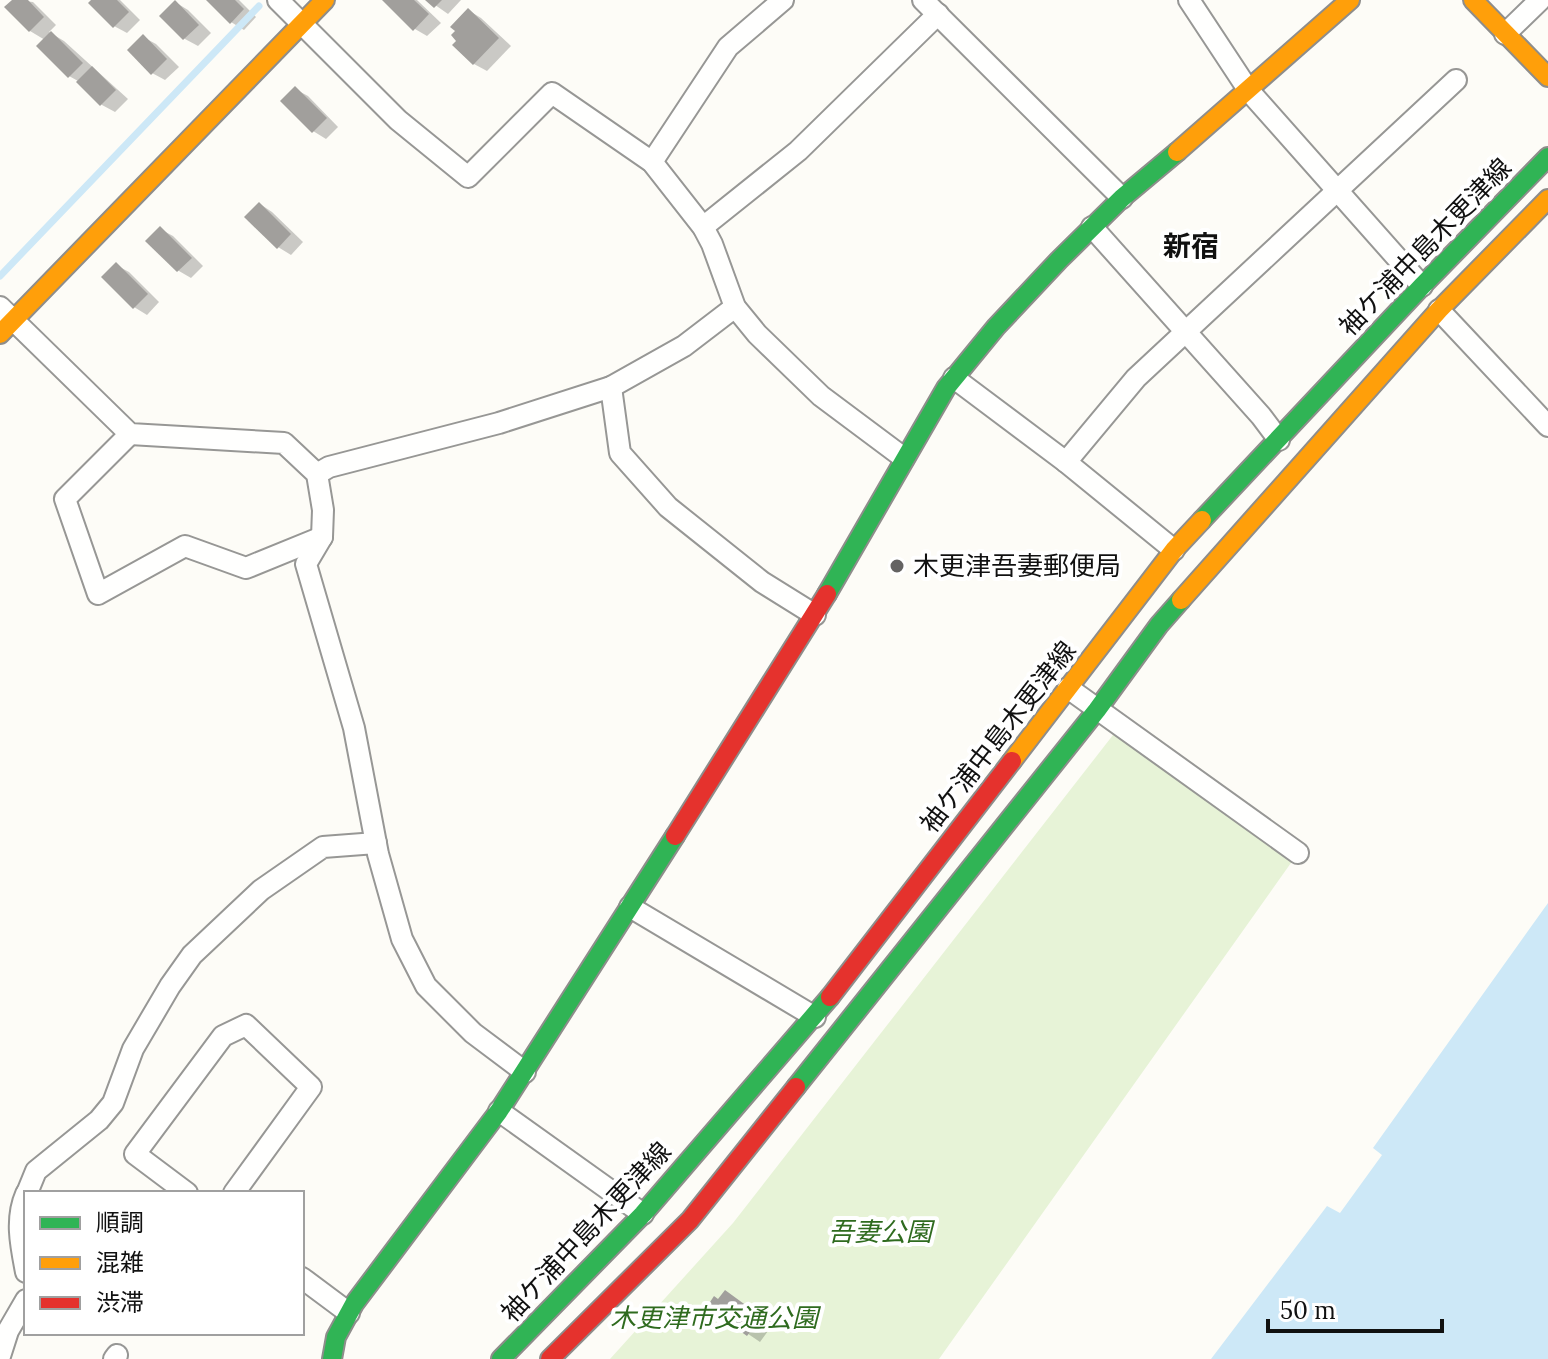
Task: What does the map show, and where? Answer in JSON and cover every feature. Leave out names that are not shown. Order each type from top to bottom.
[{"type":"main road","points":[[5,320],[325,0]]},
{"type":"main road","points":[[332,1359],[336,1337],[349,1313],[525,1072],[815,615],[933,407],[954,378],[996,327],[1122,198],[1249,91],[1350,0]]},
{"type":"main road","points":[[1473,0],[1548,77]]},
{"type":"main road","name":"袖ケ浦中島木更津線","points":[[501,1359],[643,1214],[815,1017],[1174,550],[1548,157]]},
{"type":"main road","name":"袖ケ浦中島木更津線","points":[[550,1359],[690,1220],[1097,710],[1159,625],[1439,310],[1548,199]]},
{"type":"street","points":[[278,0],[398,120],[468,177],[552,93],[652,162],[703,227],[735,307],[778,357],[858,426],[904,458]]},
{"type":"street","points":[[652,162],[728,47],[783,0]]},
{"type":"street","points":[[923,0],[1122,198]]},
{"type":"street","points":[[1189,0],[1249,91],[1422,286]]},
{"type":"street","points":[[1505,34],[1540,0]]},
{"type":"street","points":[[703,227],[798,151],[938,14]]},
{"type":"street","points":[[1066,462],[1136,378],[1456,80]]},
{"type":"street","points":[[1092,227],[1279,440]]},
{"type":"street","points":[[317,474],[329,467],[499,423],[611,387],[632,378],[684,346],[735,307]]},
{"type":"street","points":[[1439,310],[1548,426]]},
{"type":"street","points":[[5,320],[130,434],[284,443],[317,474],[323,510],[322,537],[306,564],[354,728],[376,843],[402,939],[426,986],[473,1033],[525,1072]]},
{"type":"street","points":[[954,378],[1066,462],[1174,550]]},
{"type":"street","points":[[611,387],[620,453],[648,486],[668,507],[762,582],[815,615]]},
{"type":"street","points":[[130,434],[65,499],[98,594],[185,546],[246,568],[322,537]]},
{"type":"street","points":[[1068,688],[1298,853]]},
{"type":"street","points":[[27,1191],[36,1171],[99,1120],[113,1103],[133,1049],[192,955],[261,890],[323,847],[376,843]]},
{"type":"street","points":[[630,907],[815,1017]]},
{"type":"street","points":[[184,1191],[135,1154],[223,1036],[246,1025],[311,1087],[235,1191]]},
{"type":"street","points":[[499,1111],[643,1214]]},
{"type":"street","points":[[24,1198],[19,1209],[24,1263]]},
{"type":"street","points":[[304,1279],[349,1313]]},
{"type":"street","points":[[0,1356],[8,1331],[24,1303]]},
{"type":"green space","name":"吾妻公園","points":[[1120,726],[1298,853],[939,1359],[610,1359],[733,1223]]},
{"type":"water","points":[[1548,903],[1548,1359],[1211,1359],[1327,1206],[1340,1213],[1382,1155],[1373,1148]]},
{"type":"building","points":[[12,0],[28,0],[44,17],[29,32],[4,7]]},
{"type":"building","points":[[91,0],[117,0],[129,12],[113,28],[88,3]]},
{"type":"building","points":[[175,0],[199,25],[183,40],[159,16]]},
{"type":"building","points":[[206,0],[235,0],[244,9],[230,24]]},
{"type":"building","points":[[382,0],[414,0],[429,14],[413,31]]},
{"type":"building","points":[[425,0],[442,0],[434,8]]},
{"type":"building","points":[[468,8],[499,38],[473,65],[452,45],[456,41],[451,35],[455,31],[450,27]]},
{"type":"building","points":[[51,31],[83,63],[68,78],[36,46]]},
{"type":"building","points":[[143,34],[167,59],[151,75],[127,50]]},
{"type":"building","points":[[92,66],[116,90],[100,106],[76,82]]},
{"type":"building","points":[[295,86],[327,118],[312,133],[280,101]]},
{"type":"building","points":[[259,202],[291,234],[277,249],[244,217]]},
{"type":"building","points":[[160,226],[192,258],[177,272],[145,241]]},
{"type":"building","points":[[116,262],[148,294],[133,309],[101,277]]},
{"type":"building","points":[[725,1290],[751,1309],[754,1304],[765,1311],[747,1336],[719,1316],[717,1319],[704,1311],[714,1296],[718,1299]]},
{"type":"waterway","points":[[0,276],[259,6]]},
{"type":"traffic: fast","points":[[827,594],[946,388],[996,327],[1059,260],[1122,198],[1177,152]]},
{"type":"traffic: fast","points":[[1202,520],[1548,157]]},
{"type":"traffic: fast","points":[[796,1087],[1181,600]]},
{"type":"traffic: fast","points":[[332,1359],[336,1337],[354,1304],[499,1111],[675,836]]},
{"type":"traffic: fast","points":[[501,1359],[643,1214],[830,997]]},
{"type":"traffic: slow","points":[[0,334],[325,0]]},
{"type":"traffic: slow","points":[[1177,152],[1350,0]]},
{"type":"traffic: slow","points":[[1473,0],[1548,77]]},
{"type":"traffic: slow","points":[[1181,600],[1439,310],[1548,199]]},
{"type":"traffic: slow","points":[[1012,761],[1174,550],[1202,520]]},
{"type":"traffic: jam","points":[[675,836],[827,594]]},
{"type":"traffic: jam","points":[[830,997],[1012,761]]},
{"type":"traffic: jam","points":[[550,1359],[690,1220],[796,1087]]},
{"type":"place","name":"木更津吾妻郵便局","points":[[897,566]]},
{"type":"district","name":"新宿","points":[[1191,246]]},
{"type":"park label","name":"木更津市交通公園","points":[[714,1318]]}]
